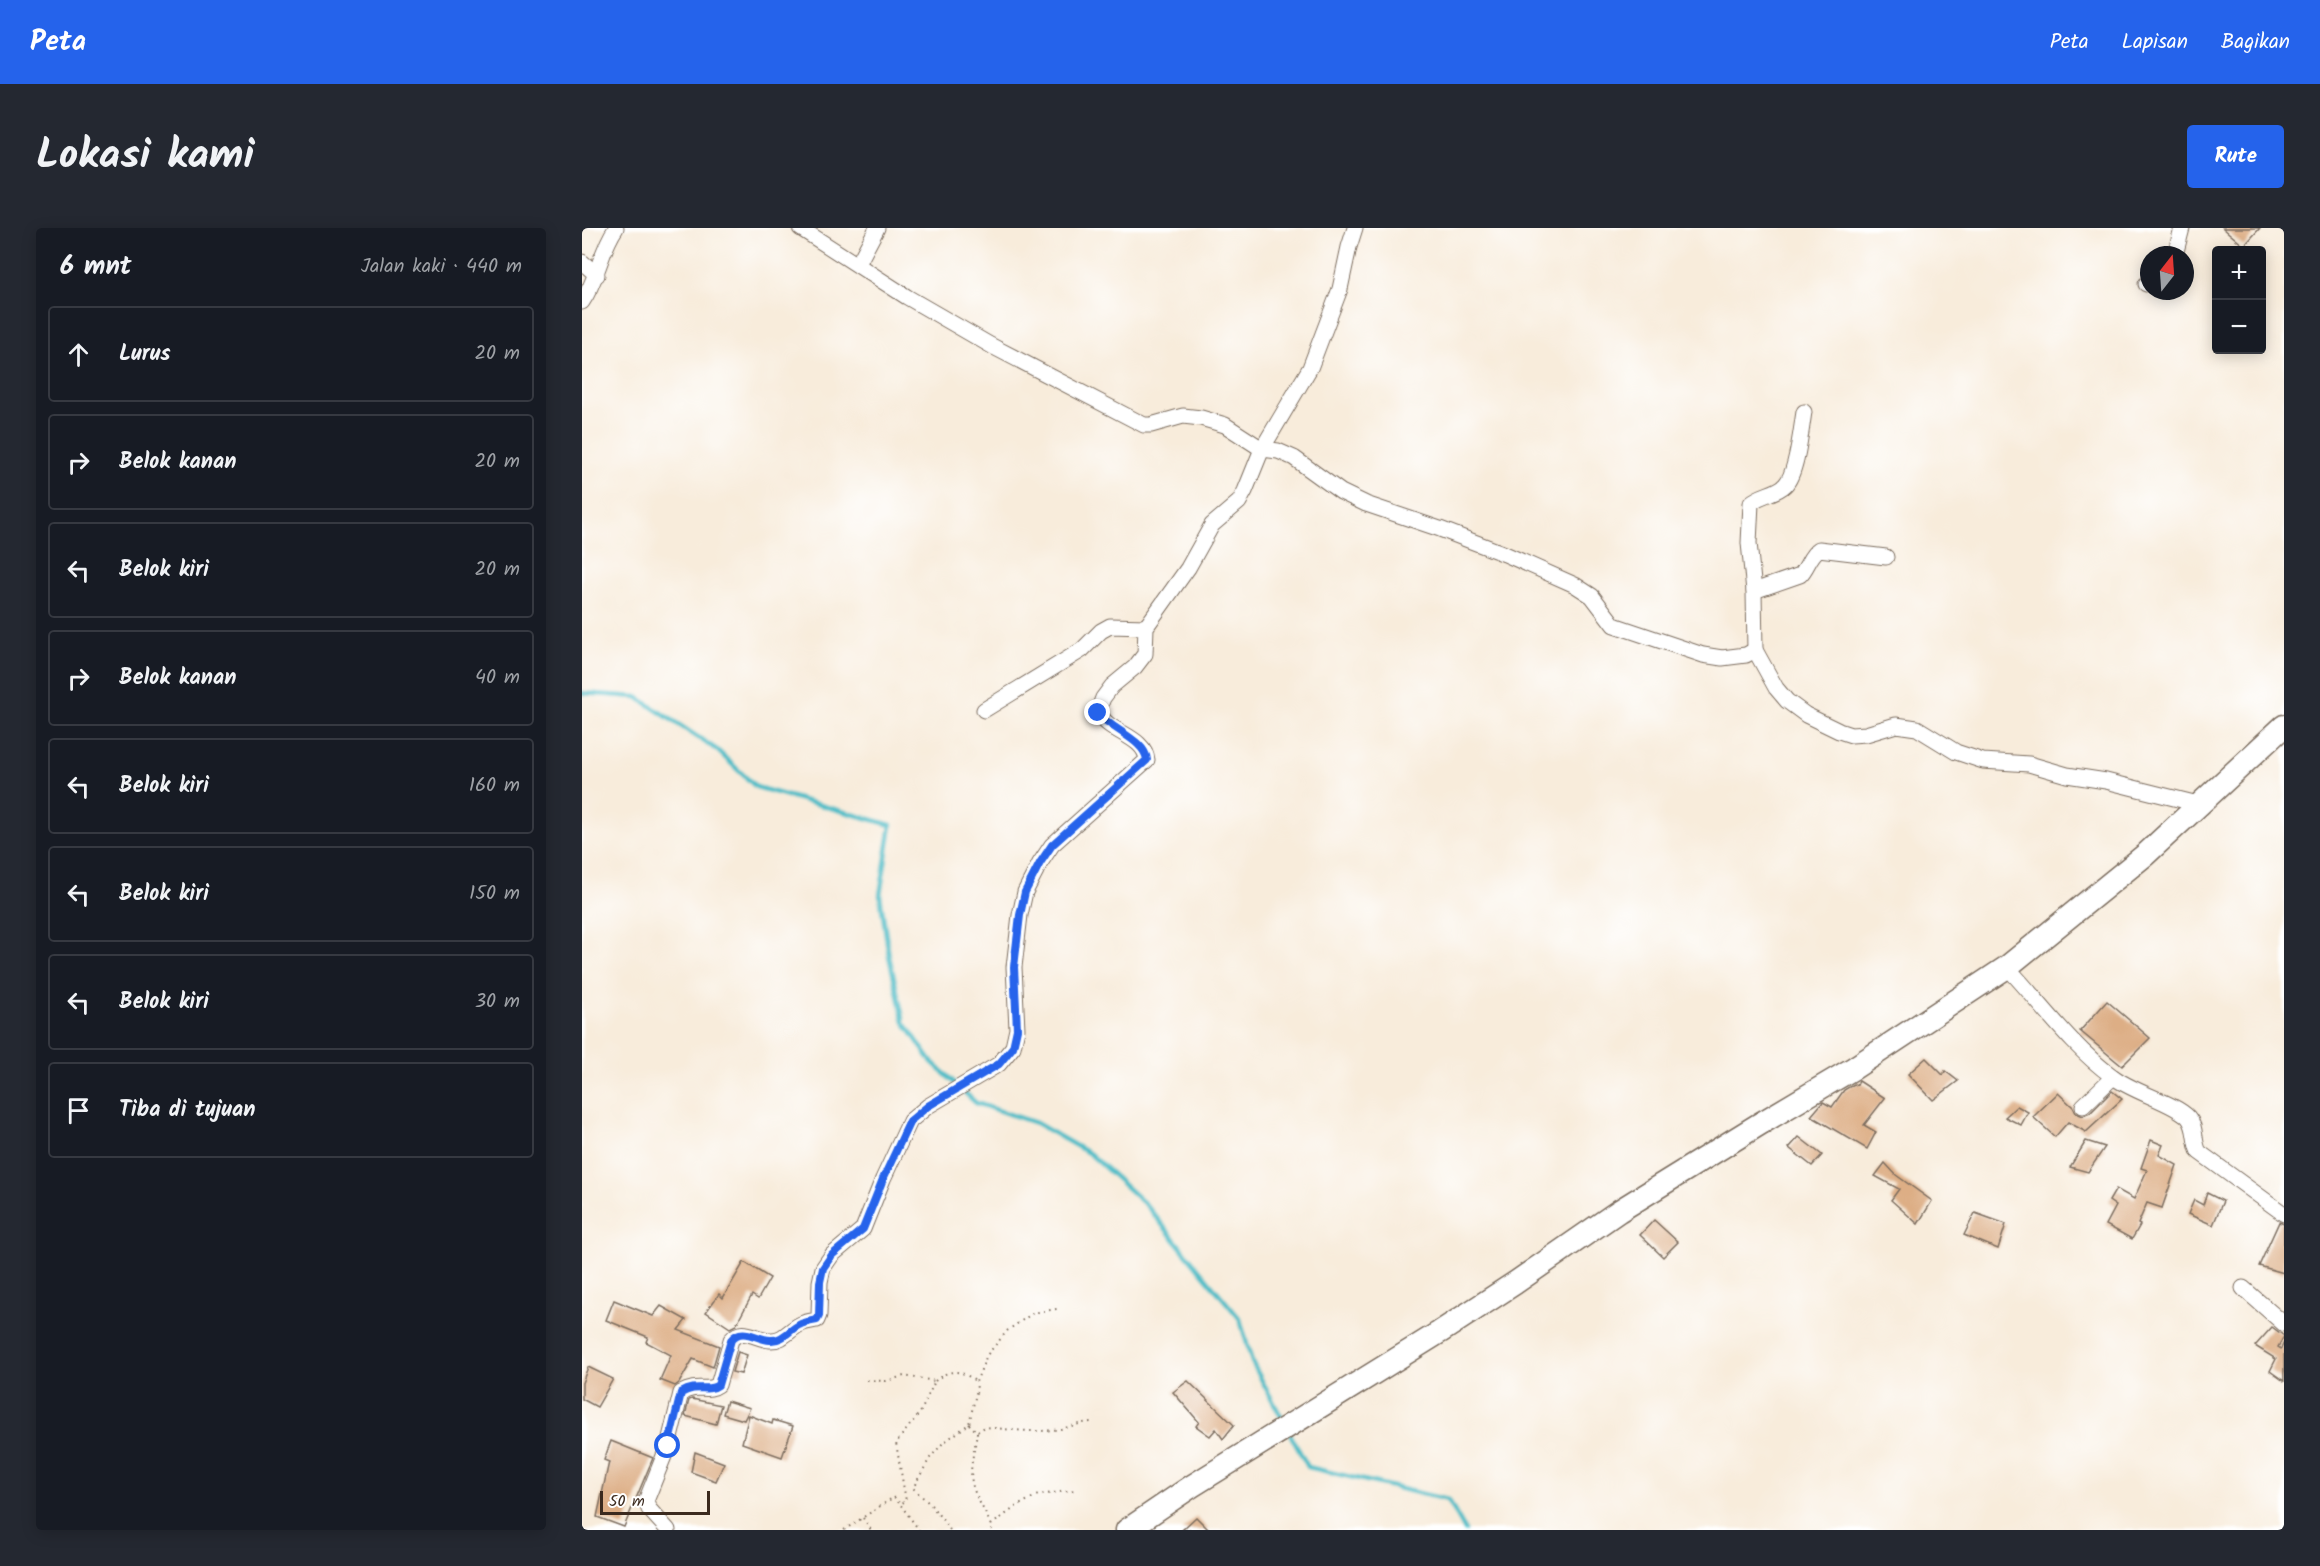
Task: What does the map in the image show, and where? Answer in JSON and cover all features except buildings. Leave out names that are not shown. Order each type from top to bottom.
[{"type":"street","points":[[582,302],[597,275],[608,240],[615,228]]},
{"type":"street","points":[[800,228],[907,297],[990,345],[1144,425],[1183,416],[1201,418],[1225,425],[1262,449],[1294,458],[1341,492],[1366,504],[1505,554],[1575,585],[1592,596],[1614,624],[1703,655],[1722,658],[1746,655],[1755,650]]},
{"type":"street","points":[[858,264],[877,228]]},
{"type":"street","points":[[668,1530],[649,1509],[646,1501],[668,1446],[681,1393],[696,1387],[712,1389],[718,1385],[731,1340],[735,1335],[743,1333],[775,1340],[783,1337],[801,1323],[817,1320],[823,1268],[832,1255],[863,1229],[910,1121],[928,1106],[999,1064],[1013,1047],[1017,1029],[1014,967],[1025,892],[1052,845],[1147,760],[1142,747],[1100,716],[1098,711],[1103,698],[1112,686],[1135,668],[1145,654],[1146,627],[1188,568],[1212,525],[1239,502],[1262,449],[1310,368],[1340,290],[1355,228]]},
{"type":"street","points":[[2177,246],[2182,228]]},
{"type":"street","points":[[582,262],[597,275]]},
{"type":"street","points":[[1804,412],[1791,475],[1786,484],[1751,503],[1749,543],[1754,591],[1755,650],[1776,688],[1787,701],[1806,715],[1851,735],[1866,734],[1896,725],[1917,728],[1956,752],[1983,761],[2029,764],[2067,775],[2106,781],[2198,804]]},
{"type":"street","points":[[1754,591],[1800,575],[1812,553],[1820,549],[1886,557]]},
{"type":"street","points":[[984,710],[1082,650],[1101,631],[1110,626],[1146,627]]},
{"type":"street","points":[[1131,1529],[1192,1486],[1286,1426],[1440,1332],[1619,1211],[1854,1068],[2007,967],[2109,885],[2284,726]]},
{"type":"street","points":[[2007,967],[2069,1037],[2113,1077],[2187,1116],[2194,1127],[2195,1145],[2199,1152],[2284,1215]]},
{"type":"street","points":[[2083,1106],[2113,1077]]},
{"type":"street","points":[[2243,1288],[2284,1324]]},
{"type":"path","points":[[975,1382],[987,1355],[1008,1330],[1033,1313],[1058,1309]]},
{"type":"path","points":[[900,1504],[906,1501],[896,1443],[921,1411],[935,1381],[944,1373],[956,1371],[968,1375],[975,1382],[977,1389],[969,1424],[944,1443],[930,1458],[913,1488],[932,1506],[950,1530]]},
{"type":"path","points":[[867,1380],[886,1381],[904,1376],[935,1381]]},
{"type":"path","points":[[977,1432],[985,1426],[1050,1431],[1067,1428],[1079,1422],[1095,1422]]},
{"type":"path","points":[[969,1424],[977,1432],[971,1473],[974,1489],[992,1530]]},
{"type":"path","points":[[991,1525],[1017,1506],[1038,1495],[1075,1490]]},
{"type":"path","points":[[844,1530],[894,1497],[919,1530]]},
{"type":"path","points":[[863,1518],[871,1530]]},
{"type":"waterway","points":[[582,693],[637,697],[717,750],[756,787],[891,825],[880,895],[889,956],[904,1022],[931,1061],[976,1103],[1036,1123],[1090,1154],[1146,1205],[1240,1319],[1252,1362],[1284,1422]]},
{"type":"waterway","points":[[1289,1432],[1308,1467],[1448,1500],[1465,1530]]},
{"type":"route","points":[[668,1446],[681,1393],[696,1387],[712,1389],[718,1385],[731,1340],[735,1335],[743,1333],[775,1340],[783,1337],[801,1323],[817,1320],[823,1268],[832,1255],[863,1229],[910,1121],[928,1106],[999,1064],[1013,1047],[1017,1029],[1014,967],[1025,892],[1052,845],[1147,760],[1142,747],[1119,732],[1098,713]]}]
